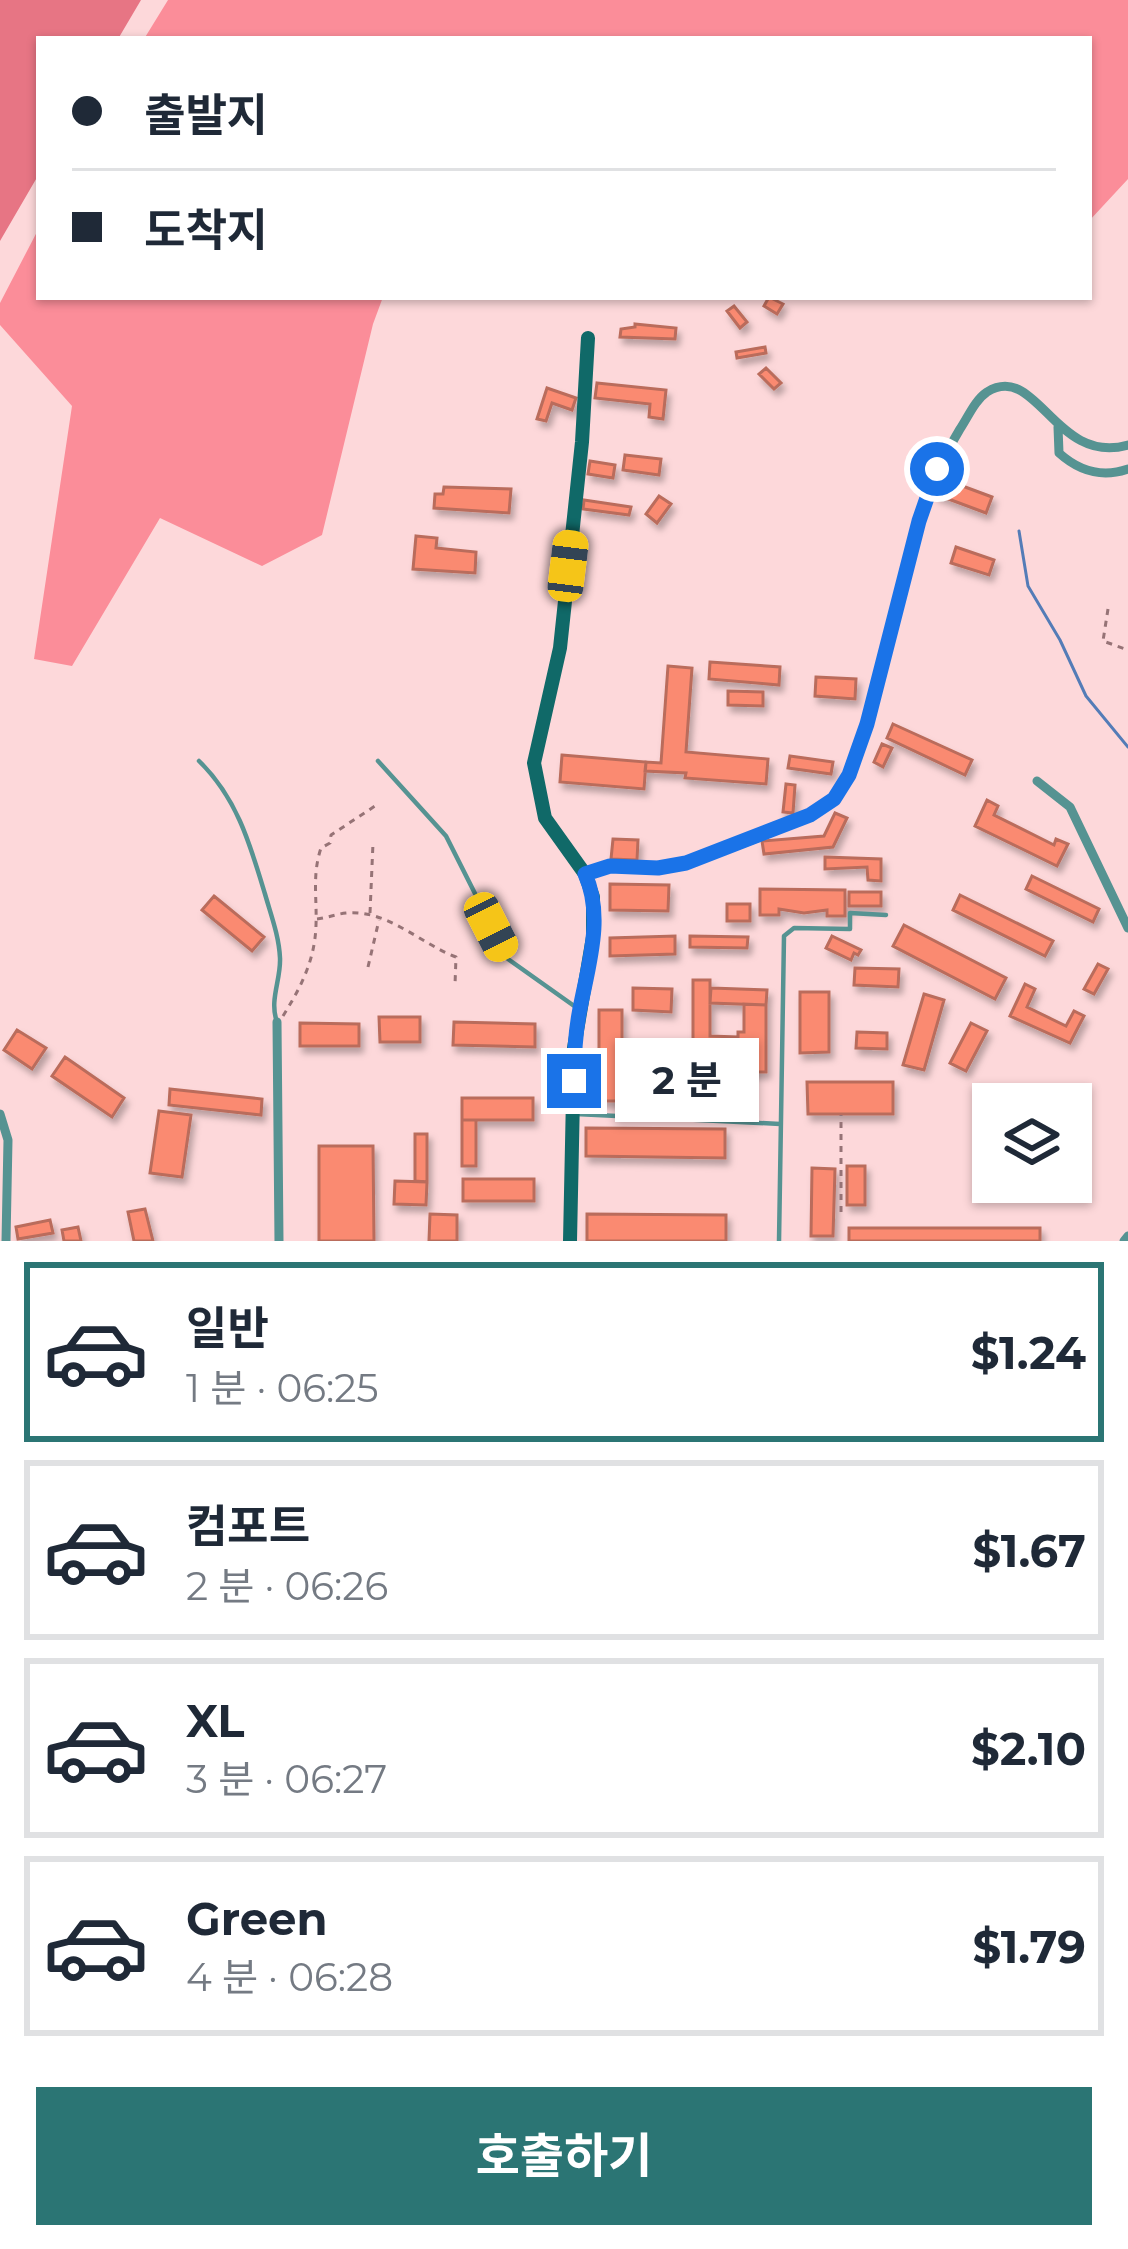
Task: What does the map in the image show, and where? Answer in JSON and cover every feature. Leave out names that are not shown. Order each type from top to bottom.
[{"type":"street","points":[[570,1241],[573,1114],[593,897],[585,874],[545,818],[535,752],[560,648],[588,338]]},
{"type":"street","points":[[585,874],[610,866],[658,868],[686,863],[810,815],[834,799],[849,775],[867,724],[919,521],[941,460],[976,404],[992,390],[1024,392],[1076,441],[1096,449],[1128,445]]},
{"type":"street","points":[[1058,427],[1059,453],[1085,472],[1128,469]]},
{"type":"street","points":[[1037,781],[1070,807],[1128,928]]},
{"type":"street","points":[[278,1022],[279,1241]]},
{"type":"street","points":[[0,1114],[8,1140],[6,1241]]},
{"type":"lane","points":[[199,761],[228,795],[249,842],[280,945],[273,1004],[278,1022]]},
{"type":"lane","points":[[378,761],[446,836],[508,959],[580,1010]]},
{"type":"lane","points":[[779,1241],[784,936],[794,928],[850,929],[850,914],[886,915]]},
{"type":"lane","points":[[573,1114],[780,1124]]},
{"type":"path","points":[[1108,609],[1103,641],[1128,650]]},
{"type":"path","points":[[278,1022],[308,972],[316,919],[313,877],[321,848],[376,806]]},
{"type":"path","points":[[370,916],[373,843]]},
{"type":"path","points":[[316,919],[345,913],[380,919],[456,957],[454,985]]},
{"type":"path","points":[[368,967],[380,919]]},
{"type":"path","points":[[841,1115],[841,1212]]},
{"type":"shaded area","points":[[0,0],[141,0],[120,36],[36,36],[36,179],[0,241]]},
{"type":"shaded area","points":[[168,0],[1128,0],[1128,179],[1092,218],[1092,36],[146,36]]},
{"type":"shaded area","points":[[36,234],[36,300],[382,300],[322,535],[262,566],[160,518],[72,666],[34,659],[72,406],[0,325],[0,303]]},
{"type":"building","points":[[767,300],[783,304],[777,314],[764,306]]},
{"type":"building","points":[[734,306],[747,322],[740,328],[727,311]]},
{"type":"building","points":[[635,324],[676,328],[675,339],[620,337],[621,329]]},
{"type":"building","points":[[765,347],[766,353],[737,358],[736,352]]},
{"type":"building","points":[[766,368],[781,383],[774,389],[759,374]]},
{"type":"building","points":[[597,383],[666,390],[663,419],[649,417],[650,404],[595,398]]},
{"type":"building","points":[[547,388],[576,398],[572,410],[552,403],[546,421],[537,419]]},
{"type":"building","points":[[625,455],[661,459],[659,475],[623,470]]},
{"type":"building","points":[[590,461],[615,465],[613,478],[588,474]]},
{"type":"building","points":[[941,478],[992,497],[986,513],[935,494]]},
{"type":"building","points":[[444,487],[511,489],[509,513],[434,508],[435,494],[443,494]]},
{"type":"building","points":[[659,496],[671,504],[657,523],[646,514]]},
{"type":"building","points":[[584,500],[631,507],[629,515],[583,509]]},
{"type":"building","points":[[416,536],[437,538],[436,548],[476,552],[475,573],[413,569]]},
{"type":"building","points":[[956,547],[994,560],[989,575],[951,563]]},
{"type":"building","points":[[710,662],[780,667],[779,685],[709,679]]},
{"type":"building","points":[[668,666],[692,668],[686,752],[768,759],[766,784],[645,771],[646,762],[661,763]]},
{"type":"building","points":[[816,677],[856,679],[855,699],[815,696]]},
{"type":"building","points":[[728,691],[763,692],[763,706],[728,705]]},
{"type":"building","points":[[893,724],[972,760],[965,775],[887,738]]},
{"type":"building","points":[[882,744],[892,748],[883,767],[874,762]]},
{"type":"building","points":[[562,755],[646,762],[644,789],[560,782]]},
{"type":"building","points":[[790,756],[833,762],[831,774],[788,768]]},
{"type":"building","points":[[786,784],[795,785],[793,813],[783,812]]},
{"type":"building","points":[[987,800],[998,806],[994,815],[1054,845],[1056,839],[1068,844],[1057,866],[975,826]]},
{"type":"building","points":[[835,813],[847,818],[833,847],[764,854],[762,841],[824,836]]},
{"type":"building","points":[[613,839],[638,840],[637,860],[611,859]]},
{"type":"building","points":[[825,857],[881,859],[881,881],[868,880],[867,867],[825,869]]},
{"type":"building","points":[[1032,876],[1099,909],[1093,922],[1026,889]]},
{"type":"building","points":[[610,884],[669,885],[668,911],[610,910]]},
{"type":"building","points":[[760,889],[845,890],[845,916],[827,916],[827,910],[779,909],[779,915],[760,915]]},
{"type":"building","points":[[849,892],[881,892],[881,906],[849,906]]},
{"type":"building","points":[[960,895],[1053,941],[1045,956],[953,910]]},
{"type":"building","points":[[214,896],[264,937],[252,951],[202,910]]},
{"type":"building","points":[[727,904],[750,904],[750,921],[727,921]]},
{"type":"building","points":[[904,925],[1006,978],[995,999],[893,946]]},
{"type":"building","points":[[675,936],[675,954],[610,956],[610,938]]},
{"type":"building","points":[[690,936],[748,937],[747,948],[690,947]]},
{"type":"building","points":[[832,936],[861,950],[858,955],[854,953],[851,960],[826,948]]},
{"type":"building","points":[[1098,964],[1108,969],[1094,994],[1084,989]]},
{"type":"building","points":[[855,968],[899,969],[898,987],[854,985]]},
{"type":"building","points":[[693,980],[710,980],[710,1036],[738,1037],[738,1032],[744,1032],[744,1004],[766,1005],[766,1072],[745,1072],[745,1054],[711,1053],[711,1063],[693,1063]]},
{"type":"building","points":[[1025,984],[1035,989],[1027,1007],[1066,1026],[1074,1011],[1084,1016],[1070,1043],[1010,1016]]},
{"type":"building","points":[[633,988],[672,989],[671,1012],[633,1010]]},
{"type":"building","points":[[711,988],[767,990],[766,1005],[710,1003]]},
{"type":"building","points":[[800,992],[829,992],[829,1052],[800,1053]]},
{"type":"building","points":[[924,994],[944,1000],[924,1070],[903,1065]]},
{"type":"building","points":[[599,1010],[622,1010],[622,1101],[599,1101]]},
{"type":"building","points":[[379,1017],[420,1017],[420,1042],[380,1042]]},
{"type":"building","points":[[454,1022],[535,1024],[535,1047],[453,1045]]},
{"type":"building","points":[[300,1023],[359,1024],[359,1046],[300,1046]]},
{"type":"building","points":[[971,1023],[987,1031],[966,1071],[950,1063]]},
{"type":"building","points":[[17,1030],[46,1048],[32,1069],[4,1050]]},
{"type":"building","points":[[857,1032],[887,1033],[887,1049],[856,1048]]},
{"type":"building","points":[[65,1057],[124,1098],[112,1117],[52,1076]]},
{"type":"building","points":[[807,1082],[893,1082],[893,1114],[808,1114]]},
{"type":"building","points":[[170,1089],[262,1099],[261,1115],[169,1105]]},
{"type":"building","points":[[462,1098],[533,1098],[533,1120],[462,1120]]},
{"type":"building","points":[[159,1111],[191,1115],[182,1177],[150,1173]]},
{"type":"building","points":[[462,1120],[476,1120],[476,1166],[462,1166]]},
{"type":"building","points":[[586,1128],[725,1129],[725,1158],[586,1156]]},
{"type":"building","points":[[415,1134],[427,1134],[427,1182],[415,1181]]},
{"type":"building","points":[[319,1146],[373,1146],[374,1241],[319,1241]]},
{"type":"building","points":[[847,1166],[865,1166],[865,1205],[847,1205]]},
{"type":"building","points":[[812,1168],[835,1169],[833,1236],[811,1236]]},
{"type":"building","points":[[463,1179],[534,1179],[534,1201],[463,1201]]},
{"type":"building","points":[[395,1181],[427,1182],[426,1205],[394,1204]]},
{"type":"building","points":[[145,1209],[153,1241],[134,1241],[128,1212]]},
{"type":"building","points":[[430,1214],[457,1215],[457,1241],[429,1241]]},
{"type":"building","points":[[587,1214],[726,1215],[726,1241],[587,1241]]},
{"type":"building","points":[[50,1220],[53,1233],[18,1239],[16,1227]]},
{"type":"building","points":[[78,1227],[81,1241],[64,1241],[62,1230]]},
{"type":"building","points":[[849,1228],[1040,1228],[1040,1241],[849,1241]]},
{"type":"waterway","points":[[1019,531],[1028,586],[1086,696],[1128,747]]},
{"type":"route","points":[[574,1081],[574,1048],[593,937],[593,897],[585,874],[610,866],[658,868],[686,863],[810,815],[834,799],[849,775],[867,724],[937,469]]}]
